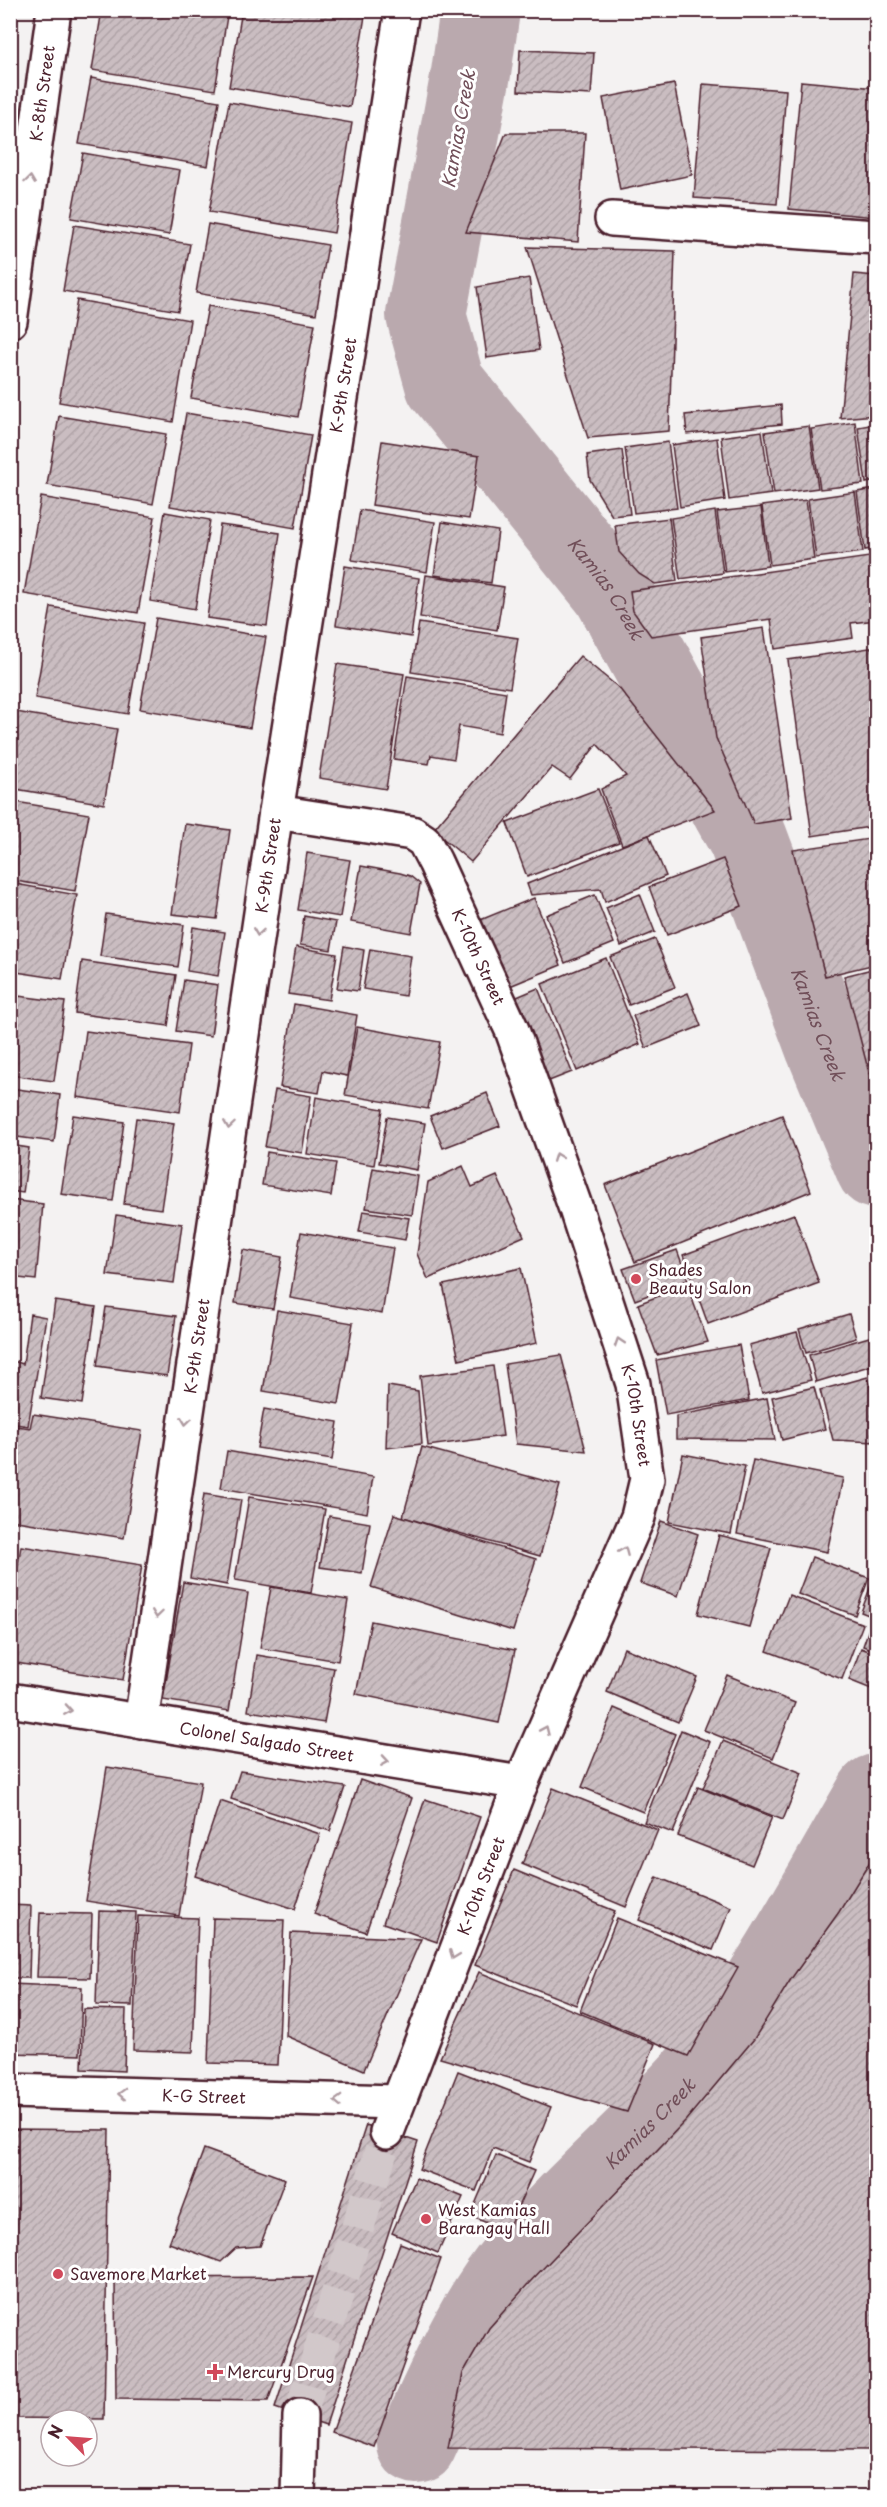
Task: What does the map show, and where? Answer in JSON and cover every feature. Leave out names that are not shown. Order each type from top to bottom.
[{"type":"street","name":"K-8th Street","points":[[10,321],[54,10]]},
{"type":"street","name":"K-9th Street","points":[[141,1722],[276,812],[402,10]]},
{"type":"street","points":[[612,219],[876,237]]},
{"type":"street","name":"K-10th Street","points":[[276,812],[412,833],[423,841],[435,862],[512,1030],[576,1209],[633,1384],[647,1479],[638,1517],[521,1783],[391,2117]]},
{"type":"street","name":"Colonel Salgado Street","points":[[10,1700],[521,1783]]},
{"type":"street","name":"K-G Street","points":[[10,2091],[391,2117]]},
{"type":"street","points":[[298,2496],[300,2416]]},
{"type":"building","points":[[102,10],[228,10],[215,90],[92,70]]},
{"type":"building","points":[[242,10],[366,10],[350,107],[229,87]]},
{"type":"building","points":[[520,50],[594,53],[591,95],[518,91]]},
{"type":"building","points":[[91,78],[219,101],[208,166],[79,144]]},
{"type":"building","points":[[801,81],[876,88],[876,217],[789,209]]},
{"type":"building","points":[[674,84],[692,175],[620,190],[603,98]]},
{"type":"building","points":[[703,84],[786,90],[777,204],[694,198]]},
{"type":"building","points":[[229,102],[352,123],[334,233],[209,212]]},
{"type":"building","points":[[506,133],[585,133],[578,242],[466,232]]},
{"type":"building","points":[[83,153],[180,170],[169,235],[71,218]]},
{"type":"building","points":[[208,224],[328,245],[316,314],[196,293]]},
{"type":"building","points":[[74,225],[190,244],[178,311],[63,291]]},
{"type":"building","points":[[527,247],[675,251],[669,431],[588,438]]},
{"type":"building","points":[[854,274],[876,276],[876,415],[840,418]]},
{"type":"building","points":[[529,278],[539,350],[487,358],[477,287]]},
{"type":"building","points":[[77,300],[190,320],[173,422],[59,402]]},
{"type":"building","points":[[208,306],[315,324],[298,417],[191,398]]},
{"type":"building","points":[[781,405],[782,424],[687,434],[685,415]]},
{"type":"building","points":[[186,413],[311,435],[295,528],[170,506]]},
{"type":"building","points":[[59,416],[166,434],[153,504],[47,485]]},
{"type":"building","points":[[855,422],[863,484],[820,489],[811,429]]},
{"type":"building","points":[[876,424],[876,481],[866,483],[858,427]]},
{"type":"building","points":[[809,426],[818,488],[774,494],[765,432]]},
{"type":"building","points":[[762,431],[771,494],[729,500],[721,437]]},
{"type":"building","points":[[717,438],[725,500],[680,507],[672,445]]},
{"type":"building","points":[[382,441],[479,456],[469,519],[372,505]]},
{"type":"building","points":[[668,442],[677,508],[634,513],[625,448]]},
{"type":"building","points":[[622,450],[630,514],[612,516],[590,480],[587,455]]},
{"type":"building","points":[[876,489],[876,548],[865,550],[857,492]]},
{"type":"building","points":[[855,492],[863,552],[816,558],[808,499]]},
{"type":"building","points":[[41,497],[155,517],[138,613],[24,594]]},
{"type":"building","points":[[806,500],[814,559],[770,565],[762,506]]},
{"type":"building","points":[[761,507],[768,566],[725,572],[717,512]]},
{"type":"building","points":[[360,510],[435,522],[427,572],[352,560]]},
{"type":"building","points":[[715,511],[723,573],[680,579],[671,518]]},
{"type":"building","points":[[165,512],[210,520],[195,609],[150,601]]},
{"type":"building","points":[[669,518],[677,581],[655,584],[639,574],[619,552],[615,525]]},
{"type":"building","points":[[442,522],[498,531],[491,583],[434,575]]},
{"type":"building","points":[[220,525],[280,533],[267,626],[207,618]]},
{"type":"building","points":[[876,556],[876,620],[851,623],[853,638],[775,649],[771,619],[651,636],[633,611],[630,591]]},
{"type":"building","points":[[345,566],[419,578],[411,637],[336,625]]},
{"type":"building","points":[[426,575],[504,587],[497,630],[420,617]]},
{"type":"building","points":[[51,607],[144,623],[128,714],[35,698]]},
{"type":"building","points":[[156,618],[266,637],[250,728],[140,709]]},
{"type":"building","points":[[419,623],[518,638],[510,688],[411,672]]},
{"type":"building","points":[[764,628],[792,818],[754,824],[716,738],[701,637]]},
{"type":"building","points":[[876,647],[876,826],[812,836],[788,660]]},
{"type":"building","points":[[580,656],[619,688],[715,810],[622,845],[601,789],[626,776],[597,744],[570,779],[552,767],[471,862],[433,830]]},
{"type":"building","points":[[337,664],[404,674],[386,789],[319,778]]},
{"type":"building","points":[[407,676],[506,692],[500,733],[459,726],[454,759],[431,755],[429,764],[394,759]]},
{"type":"building","points":[[10,711],[117,729],[104,804],[10,788]]},
{"type":"building","points":[[598,789],[619,842],[527,877],[507,823]]},
{"type":"building","points":[[10,801],[89,814],[75,891],[10,880]]},
{"type":"building","points":[[185,824],[230,830],[217,919],[172,914]]},
{"type":"building","points":[[649,835],[666,876],[605,902],[601,889],[531,895],[527,884]]},
{"type":"building","points":[[876,838],[876,964],[825,976],[793,850]]},
{"type":"building","points":[[307,853],[350,860],[340,917],[298,910]]},
{"type":"building","points":[[723,859],[742,906],[667,935],[649,887]]},
{"type":"building","points":[[361,866],[410,876],[420,884],[411,933],[351,922]]},
{"type":"building","points":[[10,883],[77,895],[62,979],[10,971]]},
{"type":"building","points":[[640,894],[655,932],[621,946],[606,908]]},
{"type":"building","points":[[595,895],[614,943],[565,963],[546,915]]},
{"type":"building","points":[[534,898],[561,965],[500,990],[473,923]]},
{"type":"building","points":[[106,914],[184,925],[178,967],[100,956]]},
{"type":"building","points":[[304,916],[336,922],[331,950],[300,945]]},
{"type":"building","points":[[193,927],[225,932],[218,976],[187,971]]},
{"type":"building","points":[[655,939],[675,987],[629,1005],[610,957]]},
{"type":"building","points":[[344,946],[364,950],[358,991],[337,988]]},
{"type":"building","points":[[296,947],[337,954],[329,1000],[288,994]]},
{"type":"building","points":[[370,949],[411,956],[405,996],[363,989]]},
{"type":"building","points":[[606,958],[640,1044],[577,1071],[542,984]]},
{"type":"building","points":[[82,961],[176,975],[168,1026],[75,1013]]},
{"type":"building","points":[[876,968],[876,1100],[844,976]]},
{"type":"building","points":[[184,980],[218,985],[211,1036],[176,1031]]},
{"type":"building","points":[[538,988],[572,1072],[544,1083],[510,1000]]},
{"type":"building","points":[[688,993],[701,1026],[646,1048],[633,1016]]},
{"type":"building","points":[[10,995],[65,1002],[54,1081],[10,1075]]},
{"type":"building","points":[[294,1004],[357,1015],[347,1076],[323,1071],[319,1093],[280,1087]]},
{"type":"building","points":[[357,1027],[440,1042],[428,1109],[345,1095]]},
{"type":"building","points":[[86,1031],[189,1045],[180,1112],[77,1097]]},
{"type":"building","points":[[10,1088],[60,1095],[54,1142],[10,1136]]},
{"type":"building","points":[[275,1090],[311,1096],[302,1153],[265,1147]]},
{"type":"building","points":[[487,1093],[500,1126],[443,1148],[430,1116]]},
{"type":"building","points":[[316,1097],[383,1109],[374,1165],[307,1154]]},
{"type":"building","points":[[73,1115],[124,1122],[113,1201],[61,1194]]},
{"type":"building","points":[[782,1115],[811,1191],[635,1262],[605,1185]]},
{"type":"building","points":[[387,1117],[425,1123],[417,1170],[379,1163]]},
{"type":"building","points":[[136,1118],[174,1123],[161,1209],[124,1204]]},
{"type":"building","points":[[10,1145],[29,1148],[23,1193],[10,1191]]},
{"type":"building","points":[[267,1152],[336,1163],[331,1196],[262,1185]]},
{"type":"building","points":[[463,1166],[472,1187],[497,1176],[524,1236],[428,1279],[417,1254],[428,1182]]},
{"type":"building","points":[[373,1168],[418,1176],[412,1215],[366,1208]]},
{"type":"building","points":[[10,1200],[43,1204],[36,1280],[10,1277]]},
{"type":"building","points":[[363,1211],[409,1218],[405,1240],[359,1232]]},
{"type":"building","points":[[794,1214],[819,1283],[708,1324],[683,1255]]},
{"type":"building","points":[[116,1215],[182,1224],[174,1283],[107,1275]]},
{"type":"building","points":[[301,1232],[393,1248],[382,1314],[290,1298]]},
{"type":"building","points":[[243,1250],[282,1257],[273,1309],[235,1303]]},
{"type":"building","points":[[677,1250],[688,1280],[635,1300],[623,1269]]},
{"type":"building","points":[[521,1268],[537,1343],[459,1360],[443,1285]]},
{"type":"building","points":[[687,1285],[708,1342],[657,1355],[638,1304]]},
{"type":"building","points":[[55,1301],[96,1307],[82,1404],[41,1398]]},
{"type":"building","points":[[106,1307],[176,1316],[167,1376],[97,1366]]},
{"type":"building","points":[[277,1310],[353,1323],[339,1404],[263,1391]]},
{"type":"building","points":[[30,1314],[46,1317],[28,1426],[10,1423],[10,1360],[23,1364]]},
{"type":"building","points":[[849,1314],[856,1338],[806,1353],[799,1329]]},
{"type":"building","points":[[797,1332],[811,1380],[762,1393],[749,1345]]},
{"type":"building","points":[[869,1337],[876,1364],[816,1382],[809,1355]]},
{"type":"building","points":[[739,1345],[749,1400],[666,1415],[656,1360]]},
{"type":"building","points":[[561,1355],[586,1451],[516,1444],[505,1364]]},
{"type":"building","points":[[493,1366],[503,1436],[428,1446],[420,1376]]},
{"type":"building","points":[[868,1377],[876,1409],[876,1442],[833,1440],[820,1390]]},
{"type":"building","points":[[388,1386],[418,1391],[422,1444],[386,1448]]},
{"type":"building","points":[[814,1387],[825,1429],[782,1440],[772,1397]]},
{"type":"building","points":[[767,1398],[775,1440],[676,1439],[676,1416]]},
{"type":"building","points":[[264,1409],[338,1422],[332,1460],[257,1448]]},
{"type":"building","points":[[33,1414],[142,1431],[124,1538],[10,1520],[10,1463],[17,1426],[30,1428]]},
{"type":"building","points":[[422,1447],[560,1485],[540,1556],[403,1517]]},
{"type":"building","points":[[227,1451],[373,1477],[367,1513],[221,1488]]},
{"type":"building","points":[[683,1454],[745,1466],[731,1534],[669,1522]]},
{"type":"building","points":[[753,1460],[843,1478],[827,1552],[737,1534]]},
{"type":"building","points":[[204,1494],[241,1500],[227,1585],[190,1578]]},
{"type":"building","points":[[249,1497],[325,1509],[311,1593],[235,1580]]},
{"type":"building","points":[[394,1514],[536,1559],[513,1631],[371,1587]]},
{"type":"building","points":[[329,1516],[370,1523],[362,1573],[320,1567]]},
{"type":"building","points":[[661,1521],[698,1534],[678,1596],[640,1583]]},
{"type":"building","points":[[719,1535],[771,1548],[749,1627],[698,1614]]},
{"type":"building","points":[[21,1546],[142,1565],[123,1680],[10,1662],[10,1612]]},
{"type":"building","points":[[812,1557],[869,1578],[855,1615],[798,1594]]},
{"type":"building","points":[[876,1572],[876,1618],[861,1612]]},
{"type":"building","points":[[183,1582],[248,1593],[229,1711],[163,1700]]},
{"type":"building","points":[[271,1587],[348,1600],[338,1661],[260,1648]]},
{"type":"building","points":[[789,1595],[863,1624],[842,1679],[767,1651]]},
{"type":"building","points":[[872,1620],[876,1622],[876,1651],[863,1646]]},
{"type":"building","points":[[371,1621],[515,1650],[499,1723],[356,1694]]},
{"type":"building","points":[[624,1648],[697,1677],[678,1722],[607,1692]]},
{"type":"building","points":[[861,1648],[876,1654],[876,1691],[849,1680]]},
{"type":"building","points":[[257,1655],[334,1668],[324,1723],[248,1711]]},
{"type":"building","points":[[727,1675],[795,1703],[773,1758],[704,1730]]},
{"type":"building","points":[[614,1708],[675,1734],[643,1812],[582,1787]]},
{"type":"building","points":[[681,1730],[710,1742],[673,1833],[644,1822]]},
{"type":"building","points":[[723,1741],[802,1773],[783,1820],[703,1788]]},
{"type":"building","points":[[107,1767],[201,1782],[179,1916],[86,1901]]},
{"type":"building","points":[[240,1771],[345,1787],[330,1831],[231,1799]]},
{"type":"building","points":[[360,1780],[412,1798],[366,1932],[314,1914]]},
{"type":"building","points":[[698,1787],[772,1817],[752,1865],[678,1836]]},
{"type":"building","points":[[553,1788],[658,1830],[626,1907],[522,1864]]},
{"type":"building","points":[[425,1799],[480,1817],[437,1942],[383,1923]]},
{"type":"building","points":[[220,1801],[320,1834],[295,1909],[195,1876]]},
{"type":"building","points":[[876,1852],[876,2450],[448,2448],[463,2373],[489,2328],[528,2284],[686,2120],[754,2039]]},
{"type":"building","points":[[514,1870],[615,1911],[576,2005],[475,1965]]},
{"type":"building","points":[[657,1877],[731,1907],[713,1950],[639,1920]]},
{"type":"building","points":[[10,1905],[31,1906],[29,1978],[10,1978]]},
{"type":"building","points":[[99,1911],[136,1912],[132,2006],[96,2005]]},
{"type":"building","points":[[40,1913],[92,1914],[90,1978],[37,1977]]},
{"type":"building","points":[[138,1916],[198,1918],[193,2052],[133,2050]]},
{"type":"building","points":[[213,1918],[284,1920],[278,2065],[208,2063]]},
{"type":"building","points":[[617,1918],[738,1967],[688,2056],[580,2011]]},
{"type":"building","points":[[291,1933],[421,1939],[364,2070],[286,2036]]},
{"type":"building","points":[[479,1972],[655,2044],[627,2112],[440,2058]]},
{"type":"building","points":[[10,1984],[82,1987],[80,2055],[10,2053]]},
{"type":"building","points":[[84,2009],[126,2010],[124,2071],[82,2069]]},
{"type":"building","points":[[458,2071],[551,2107],[529,2162],[493,2148],[476,2191],[419,2169]]},
{"type":"building","points":[[366,2125],[418,2142],[326,2425],[275,2408]]},
{"type":"building","name":"Savemore Market","points":[[10,2129],[109,2130],[104,2419],[99,2419],[99,2408],[39,2408],[39,2418],[10,2418]]},
{"type":"building","points":[[204,2149],[285,2179],[260,2246],[236,2248],[221,2262],[169,2243]]},
{"type":"building","points":[[496,2155],[534,2171],[507,2231],[470,2216]]},
{"type":"building","name":"West Kamias Barangay Hall","points":[[416,2178],[463,2197],[438,2253],[392,2233]]},
{"type":"building","points":[[400,2243],[441,2259],[374,2447],[332,2432]]},
{"type":"building","points":[[313,2277],[268,2401],[116,2399],[115,2278]]},
{"type":"waterway","name":"Kamias Creek","points":[[480,10],[471,73],[426,315],[445,384],[612,591],[748,839],[825,1046],[876,1169]]},
{"type":"waterway","name":"Kamias Creek","points":[[417,2444],[462,2347],[504,2279],[551,2224],[710,2062],[781,1958],[876,1794]]},
{"type":"tunnel","points":[[300,2416],[387,2132]]},
{"type":"place","name":"Shades Beauty Salon","points":[[636,1279]]},
{"type":"place","name":"West Kamias Barangay Hall","points":[[426,2219]]},
{"type":"place","name":"Savemore Market","points":[[58,2274]]},
{"type":"place","name":"Mercury Drug","points":[[215,2372]]}]
